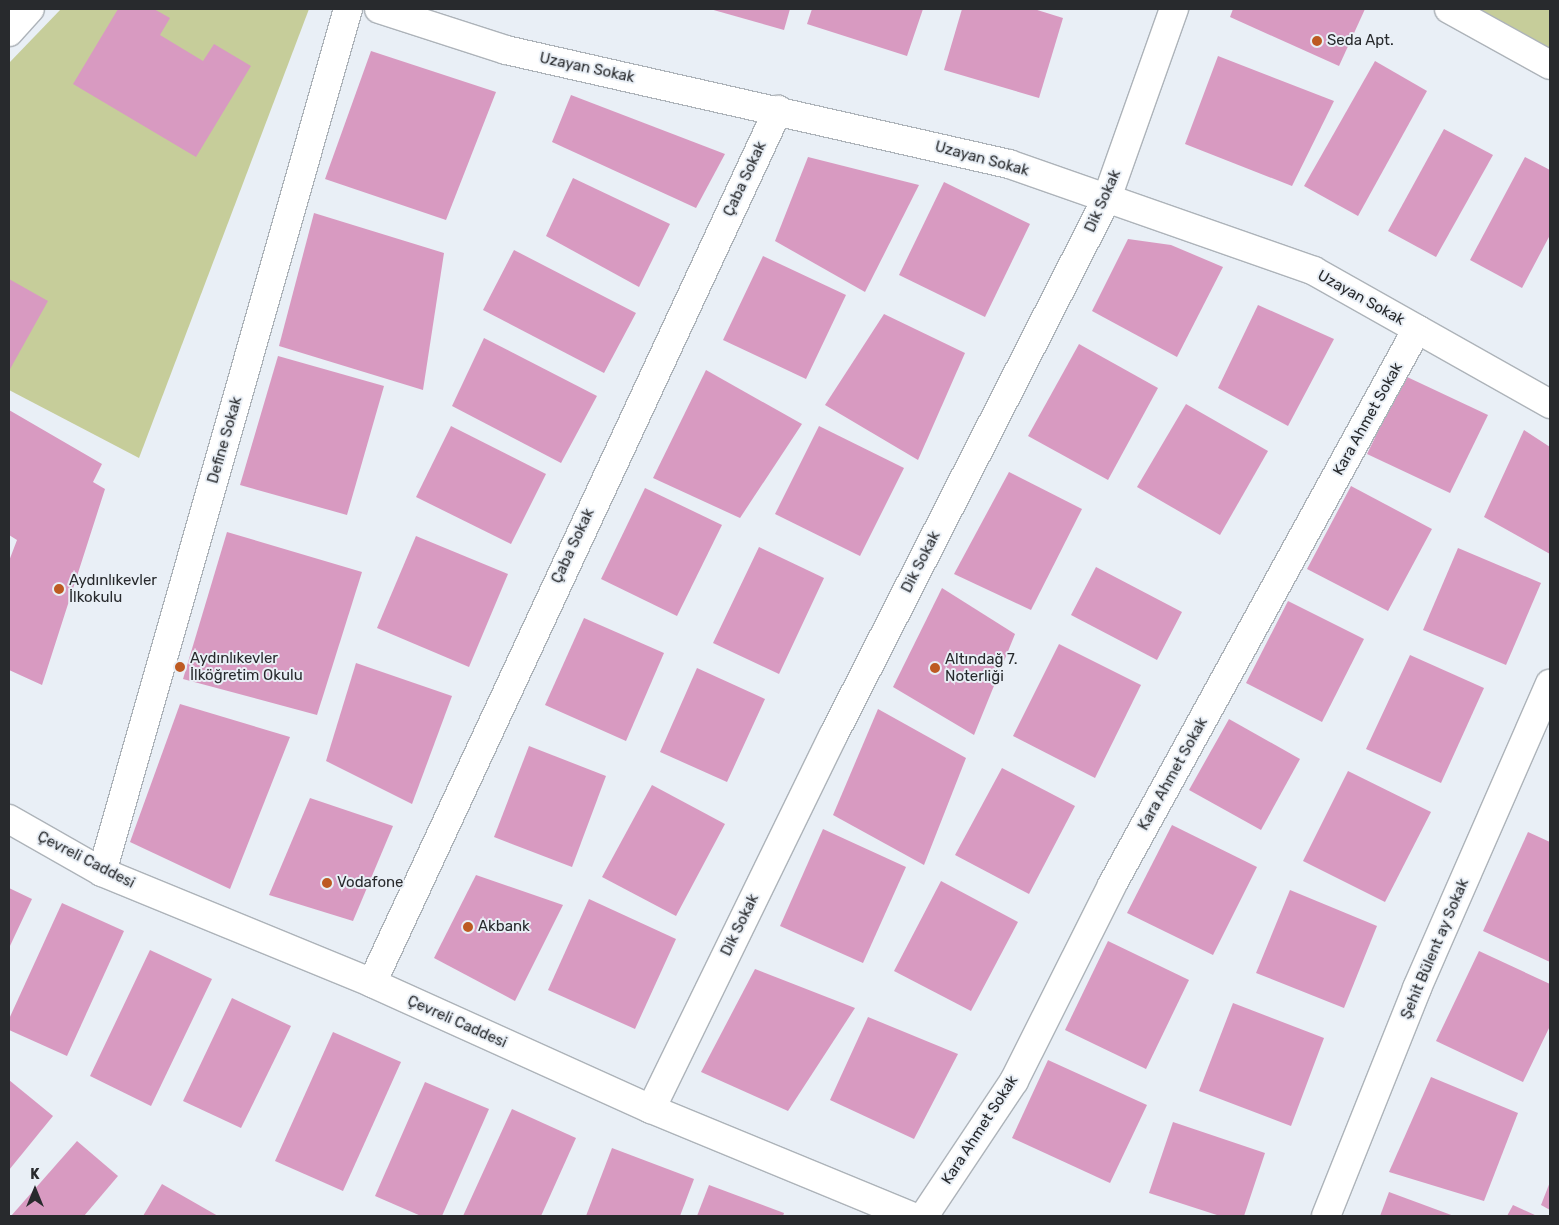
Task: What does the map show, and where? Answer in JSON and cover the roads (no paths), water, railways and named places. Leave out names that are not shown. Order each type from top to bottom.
[{"type":"street","points":[[9,32],[30,9]]},
{"type":"street","name":"Define Sokak","points":[[102,872],[348,9]]},
{"type":"street","name":"Uzayan Sokak","points":[[380,9],[506,50],[778,110],[1009,164],[1314,272],[1550,404]]},
{"type":"street","name":"Dik Sokak","points":[[651,1109],[833,736],[1107,198],[1174,9]]},
{"type":"street","points":[[1449,9],[1550,65]]},
{"type":"street","name":"Çaba Sokak","points":[[372,983],[778,110]]},
{"type":"street","name":"Kara Ahmet Sokak","points":[[924,1216],[1014,1081],[1112,885],[1417,329]]},
{"type":"street","name":"Şehit Bülent ay Sokak","points":[[1326,1216],[1418,988],[1550,684]]},
{"type":"street","name":"Çevreli Caddesi","points":[[9,819],[102,872],[372,983],[651,1109],[910,1216]]},
{"type":"place","name":"Seda Apt.","points":[[1317,41]]},
{"type":"place","name":"Aydınlıkevler İlkokulu","points":[[59,589]]},
{"type":"place","name":"Aydınlıkevler İlköğretim Okulu","points":[[180,667]]},
{"type":"place","name":"Altındağ 7. Noterliği","points":[[935,668]]},
{"type":"place","name":"Vodafone","points":[[327,883]]},
{"type":"place","name":"Akbank","points":[[468,927]]}]
